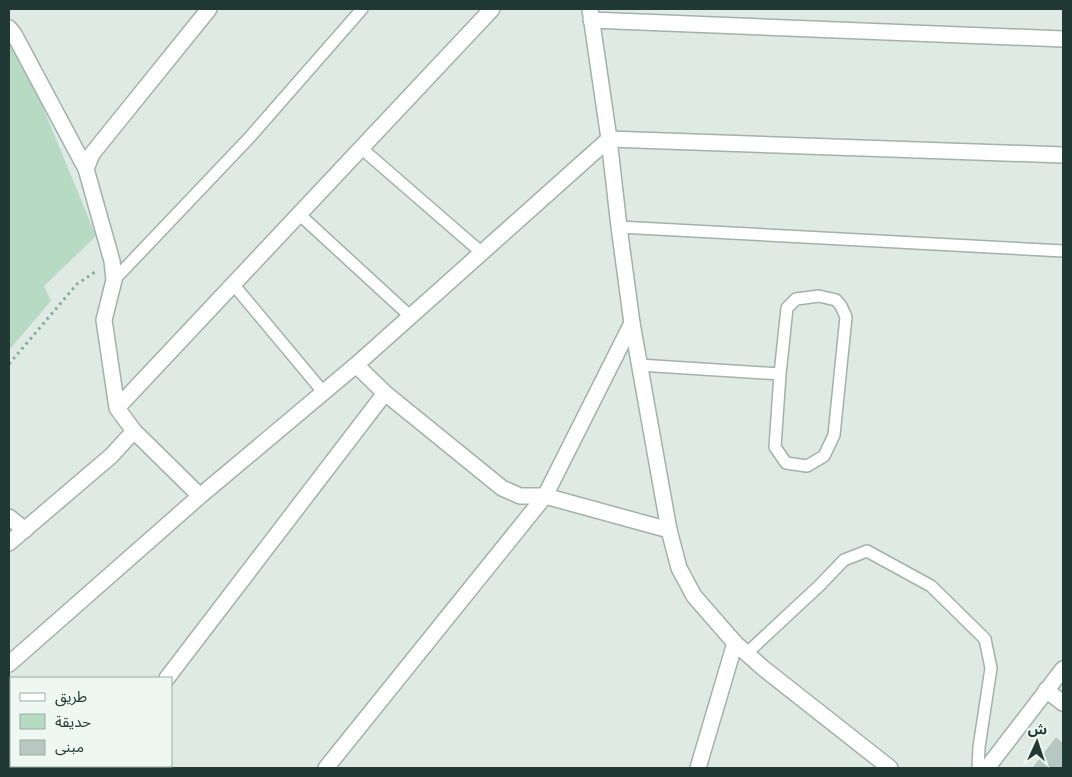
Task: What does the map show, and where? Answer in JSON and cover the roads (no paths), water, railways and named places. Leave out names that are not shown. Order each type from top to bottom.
[{"type":"street","points":[[86,169],[92,154],[209,9]]},
{"type":"street","points":[[117,408],[492,9]]},
{"type":"street","points":[[890,768],[763,668],[735,643],[694,596],[679,568],[669,530],[632,323],[609,139],[590,14],[1063,39]]},
{"type":"street","points":[[9,28],[14,34],[86,169],[112,261],[114,280],[104,320],[117,408],[134,431],[200,496]]},
{"type":"street","points":[[9,664],[200,496],[324,393],[411,317],[609,139],[1063,155]]},
{"type":"street","points":[[326,768],[545,496],[632,323]]},
{"type":"street","points":[[356,365],[385,393],[502,488],[520,496],[545,496],[669,530]]},
{"type":"street","points":[[168,677],[385,393]]},
{"type":"street","points":[[9,543],[111,456],[134,431]]},
{"type":"street","points":[[9,517],[25,530]]},
{"type":"street","points":[[698,768],[735,643]]},
{"type":"street","points":[[987,768],[1063,669]]},
{"type":"street","points":[[1046,690],[1063,704]]},
{"type":"lane","points":[[114,280],[250,137],[362,9]]},
{"type":"lane","points":[[361,148],[482,253]]},
{"type":"lane","points":[[299,214],[411,317]]},
{"type":"lane","points":[[619,227],[1063,251]]},
{"type":"lane","points":[[233,284],[324,393]]},
{"type":"lane","points":[[819,296],[836,300],[846,317],[834,435],[824,456],[806,466],[786,463],[774,447],[780,374],[787,308],[796,299],[819,296]]},
{"type":"lane","points":[[640,364],[780,374]]},
{"type":"lane","points":[[747,654],[844,560],[867,551],[931,586],[985,639],[991,668],[979,747],[978,768]]}]
